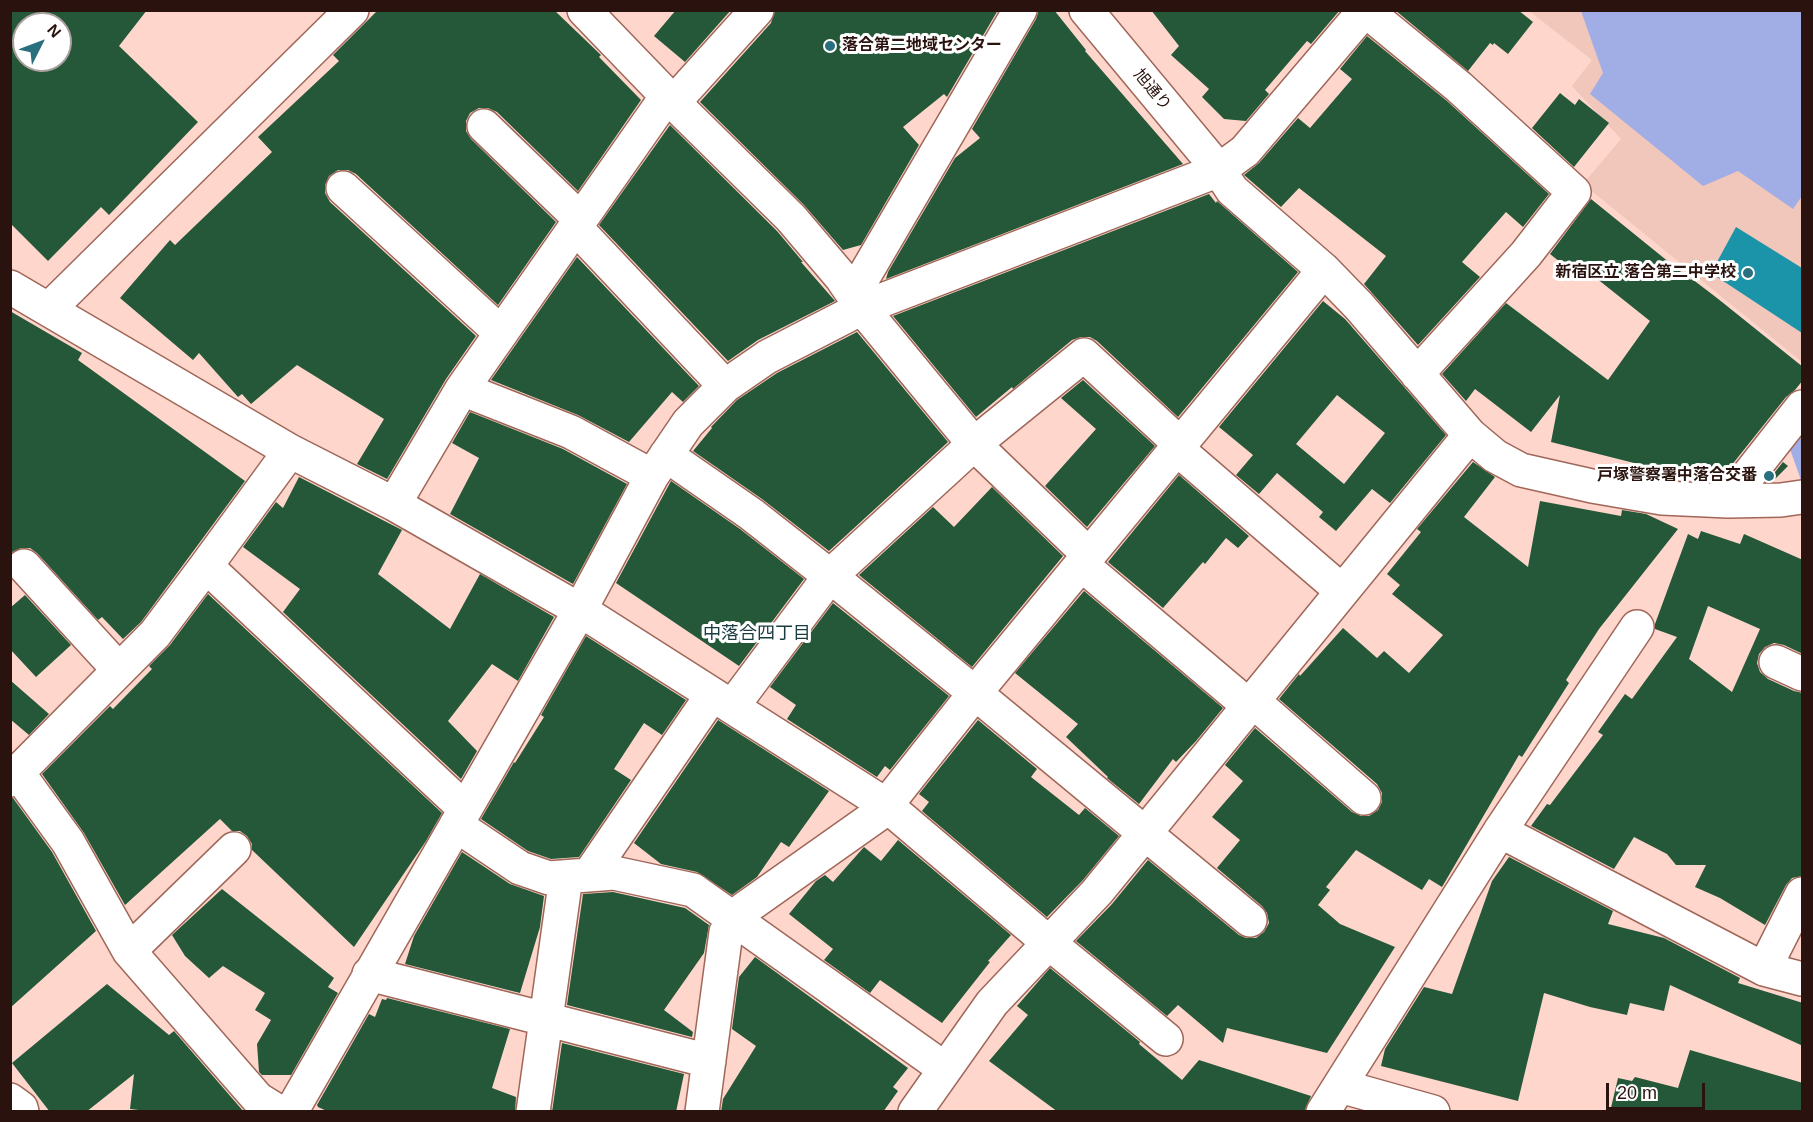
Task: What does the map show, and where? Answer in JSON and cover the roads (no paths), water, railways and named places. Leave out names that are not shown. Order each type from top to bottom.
[{"type":"street","points":[[49,309],[352,10]]},
{"type":"street","points":[[584,10],[670,99],[791,218],[974,444],[1085,560],[1364,798]]},
{"type":"street","points":[[394,504],[462,389],[578,223],[670,99],[757,10]]},
{"type":"street","points":[[857,302],[1020,10]]},
{"type":"street","name":"旭通り","points":[[1086,10],[1219,170],[1232,190],[1324,270],[1359,306],[1470,435],[1495,456],[1521,470],[1592,486],[1662,498],[1728,501],[1781,500],[1803,497]]},
{"type":"street","points":[[291,1112],[580,610],[659,465],[688,423],[725,386],[767,357],[857,302],[1219,170],[1245,151],[1365,10],[1459,87],[1574,192],[1526,254],[1417,374]]},
{"type":"street","points":[[484,126],[578,223],[725,386]]},
{"type":"street","points":[[343,188],[501,333]]},
{"type":"street","points":[[702,1112],[726,933],[744,909],[880,813],[975,693],[1324,270]]},
{"type":"street","points":[[10,287],[290,451],[394,504],[580,610],[886,805],[1048,943],[1166,1039]]},
{"type":"street","points":[[533,1112],[546,1019],[578,876],[722,701],[830,576],[974,444],[1084,355],[1178,446],[1342,591]]},
{"type":"street","points":[[462,389],[659,465],[751,514],[975,693],[1250,920]]},
{"type":"street","points":[[1728,501],[1803,407]]},
{"type":"street","points":[[923,1108],[945,1070],[992,1003],[1097,892],[1146,834],[1470,435]]},
{"type":"street","points":[[279,1112],[258,1099],[129,951],[68,842],[14,777],[155,634],[290,451]]},
{"type":"street","points":[[24,566],[120,670]]},
{"type":"street","points":[[206,566],[460,817],[520,868],[549,878],[614,873],[693,890],[945,1070]]},
{"type":"street","points":[[1433,1112],[1332,1099],[1500,831],[1637,627]]},
{"type":"street","points":[[1500,831],[1764,969],[1803,979]]},
{"type":"street","points":[[129,951],[234,849]]},
{"type":"street","points":[[1764,969],[1803,894]]},
{"type":"street","points":[[369,974],[709,1062]]},
{"type":"street","points":[[10,1100],[21,1108],[22,1112]]},
{"type":"place","name":"落合第二地域センター","points":[[830,46]]},
{"type":"place","name":"新宿区立 落合第二中学校","points":[[1748,273]]},
{"type":"place","name":"戸塚警察署中落合交番","points":[[1769,476]]},
{"type":"district","name":"中落合四丁目","points":[[757,634]]}]
